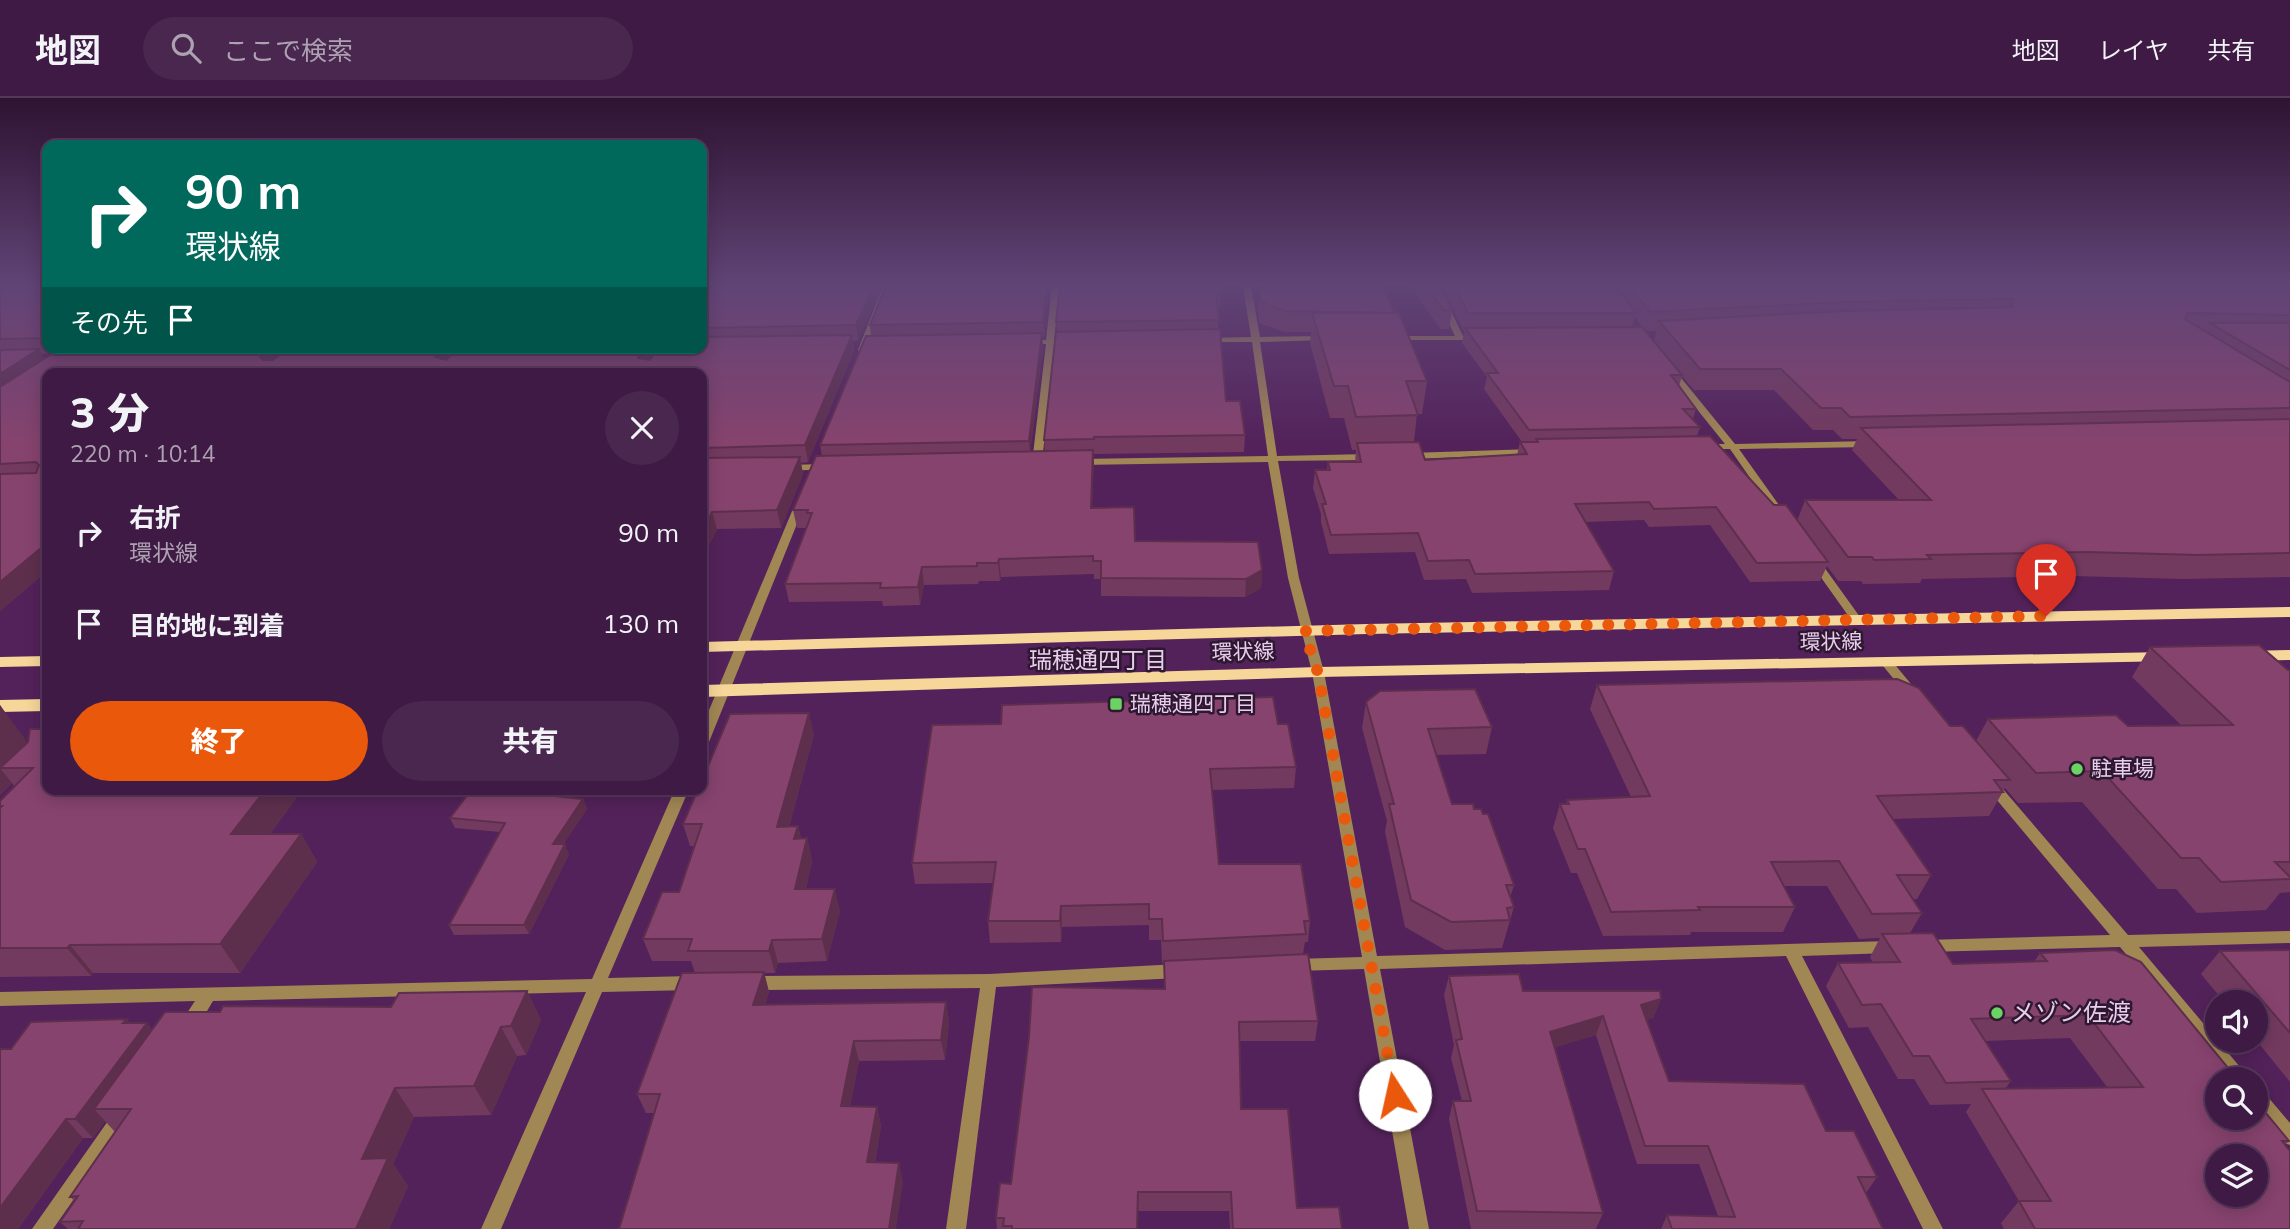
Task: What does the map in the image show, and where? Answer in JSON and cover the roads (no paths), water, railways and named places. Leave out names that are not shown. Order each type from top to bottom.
[{"type":"main road","name":"環状線","points":[[707,647],[1304,631],[2290,612]]},
{"type":"main road","points":[[2226,656],[2267,655],[2286,662]]},
{"type":"main road","name":"環状線","points":[[707,691],[1318,673],[2185,657]]},
{"type":"main road","points":[[0,662],[42,661]]},
{"type":"main road","points":[[0,706],[42,705]]},
{"type":"street","points":[[859,357],[866,339]]},
{"type":"street","points":[[1037,463],[1050,339]]},
{"type":"street","points":[[1257,339],[1273,459],[1304,631],[1318,673],[1419,1229]]},
{"type":"street","points":[[1202,340],[1274,339]]},
{"type":"street","points":[[1023,342],[1077,341]]},
{"type":"street","points":[[850,345],[877,345]]},
{"type":"street","points":[[1659,357],[1733,447],[1793,531]]},
{"type":"street","points":[[1691,448],[1881,444]]},
{"type":"street","points":[[1392,456],[1539,452]]},
{"type":"street","points":[[810,480],[820,455]]},
{"type":"street","points":[[1065,462],[1379,456]]},
{"type":"street","points":[[1023,463],[1051,462]]},
{"type":"street","points":[[777,468],[843,467]]},
{"type":"street","points":[[707,730],[805,492]]},
{"type":"street","points":[[1808,553],[1856,619]]},
{"type":"street","points":[[1887,663],[1919,701]]},
{"type":"street","points":[[1982,774],[2231,1067]]},
{"type":"street","points":[[491,1229],[679,795]]},
{"type":"street","points":[[1275,966],[1790,949],[2290,937]]},
{"type":"street","points":[[1790,949],[1933,1229]]},
{"type":"street","points":[[738,983],[989,981],[1194,970]]},
{"type":"street","points":[[956,1229],[989,981]]},
{"type":"street","points":[[0,999],[710,983]]},
{"type":"street","points":[[177,1038],[209,993]]},
{"type":"street","points":[[42,1229],[129,1106]]},
{"type":"street","points":[[2268,1111],[2290,1138]]},
{"type":"place","name":"瑞穂通四丁目","points":[[1116,704]]},
{"type":"place","name":"駐車場","points":[[2077,769]]},
{"type":"place","name":"メゾン佐渡","points":[[1997,1013]]},
{"type":"district","name":"瑞穂通四丁目","points":[[1098,660]]}]
